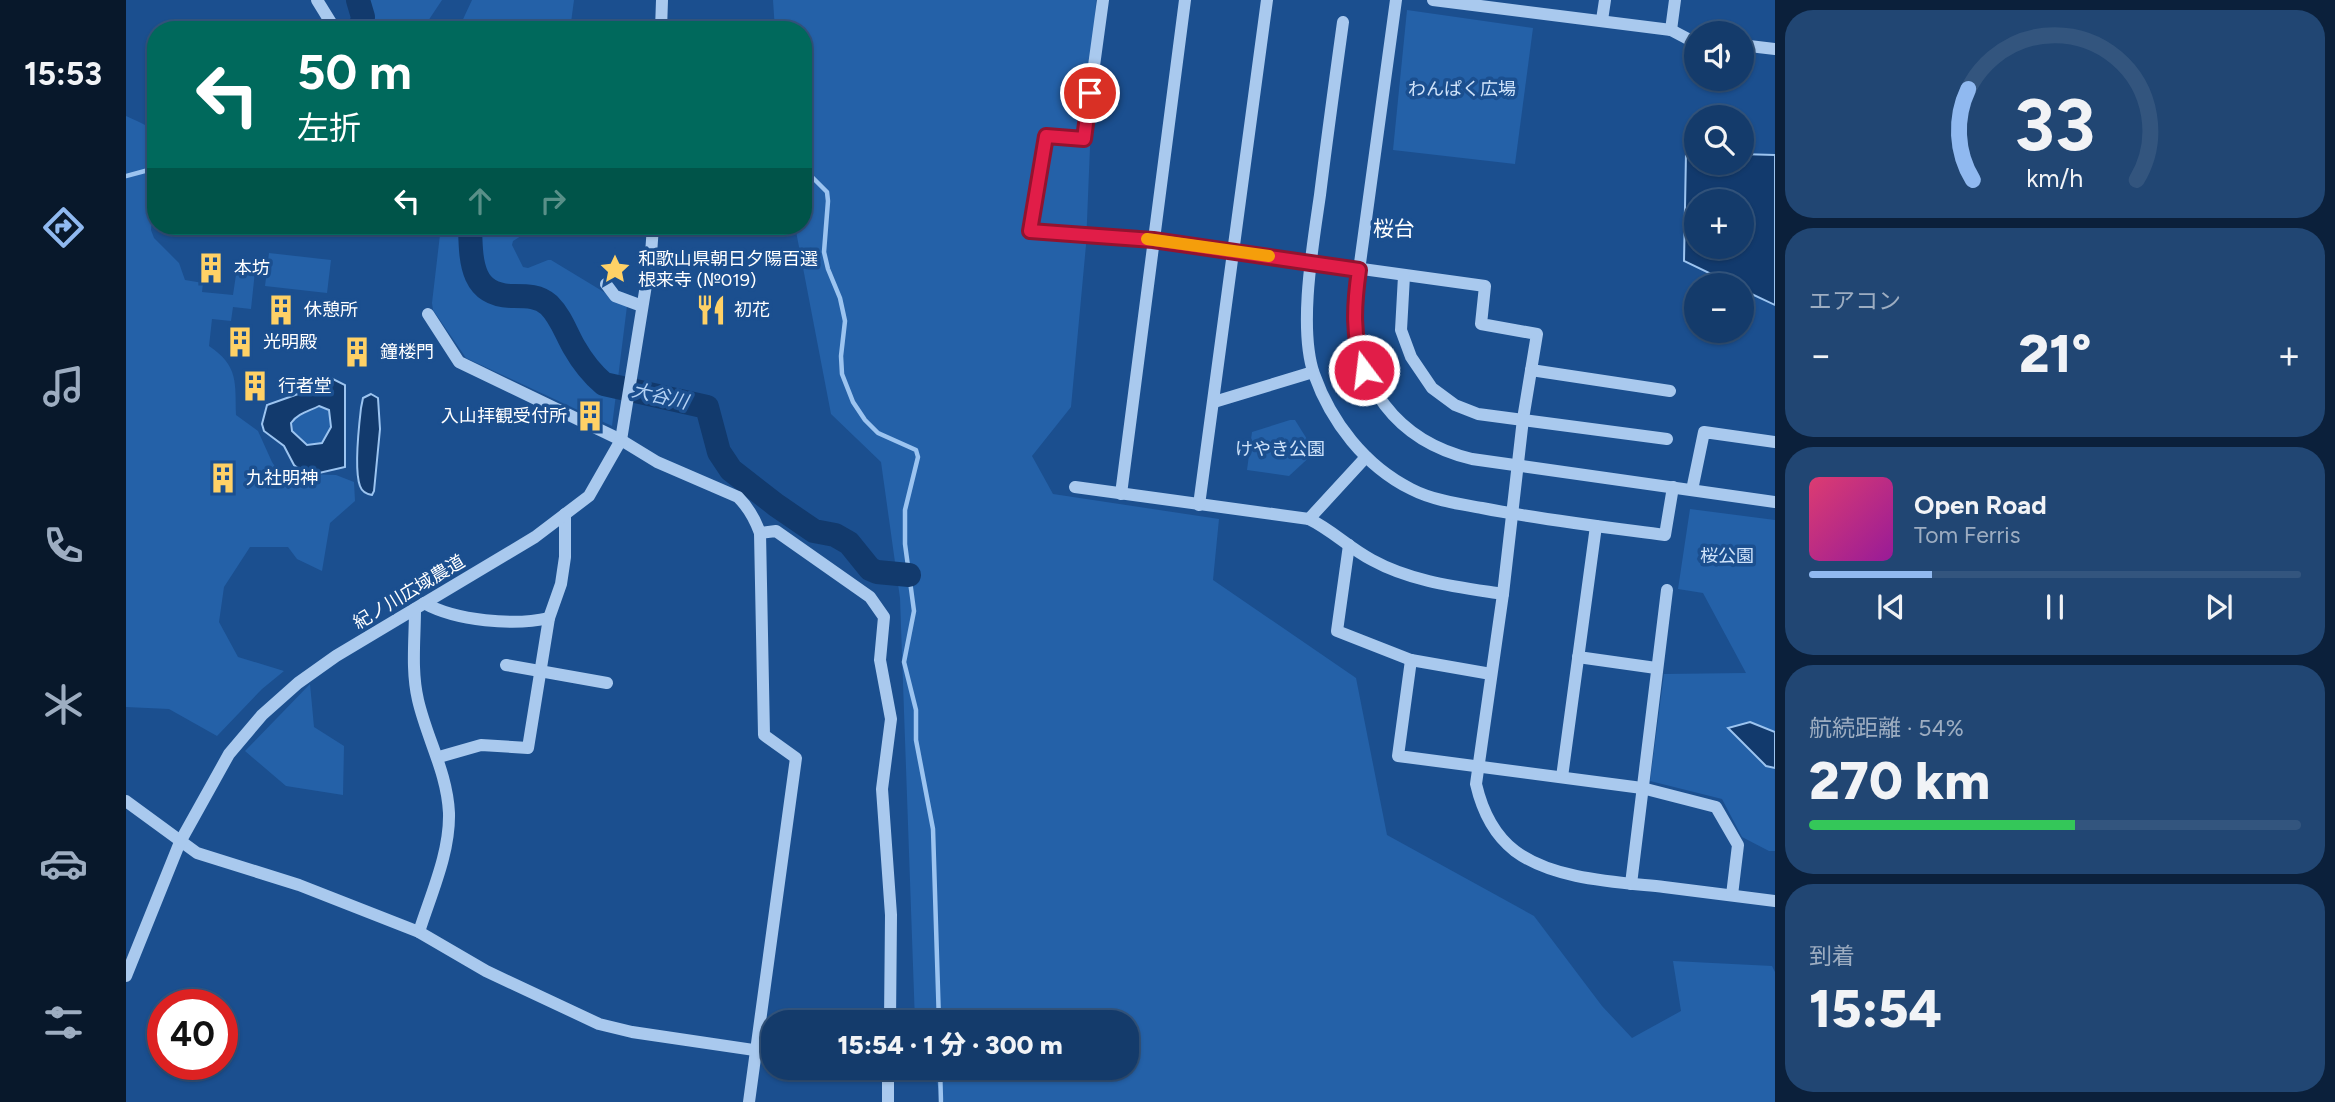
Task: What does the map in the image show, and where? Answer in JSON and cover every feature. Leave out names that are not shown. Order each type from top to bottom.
[{"type":"street","points":[[317,0],[330,21]]},
{"type":"street","points":[[661,21],[662,0]]},
{"type":"street","points":[[1103,0],[1084,139],[1046,136],[1030,231],[1153,240],[1485,286],[1481,324],[1536,334],[1476,784],[1481,806],[1501,838],[1516,852],[1541,867],[1631,884],[1775,901]]},
{"type":"street","points":[[1121,494],[1185,0]]},
{"type":"street","points":[[1199,505],[1267,0]]},
{"type":"street","points":[[1396,0],[1354,307],[1356,342],[1364,370],[1389,410],[1423,441],[1441,450],[1472,459],[1775,502]]},
{"type":"street","points":[[1440,0],[1523,5],[1671,30],[1684,37]]},
{"type":"street","points":[[1602,20],[1605,0]]},
{"type":"street","points":[[1671,30],[1675,0]]},
{"type":"street","points":[[1343,22],[1311,263],[1307,330],[1314,372],[1332,412],[1353,443],[1381,470],[1412,490],[1449,502],[1665,536],[1673,487]]},
{"type":"street","points":[[1754,47],[1775,49]]},
{"type":"street","name":"紀ノ川広域農道","points":[[126,976],[180,842],[229,754],[262,715],[298,683],[335,656],[535,537],[589,496],[621,440],[652,235]]},
{"type":"street","points":[[1404,276],[1401,330],[1410,357],[1432,388],[1455,405],[1478,414],[1667,439]]},
{"type":"street","points":[[606,284],[615,296],[642,306]]},
{"type":"street","points":[[428,314],[459,362],[621,440],[657,462],[738,497],[747,505],[755,520],[760,533],[764,735],[796,758],[749,1102]]},
{"type":"street","points":[[1531,370],[1670,391]]},
{"type":"street","points":[[1214,402],[1314,372]]},
{"type":"street","points":[[1692,490],[1704,432],[1775,442]]},
{"type":"street","points":[[1309,519],[1366,457]]},
{"type":"street","points":[[1074,487],[1309,519],[1327,527],[1372,561],[1404,574],[1442,585],[1503,594]]},
{"type":"street","points":[[439,757],[481,745],[528,748],[549,618],[561,584],[565,557],[565,514]]},
{"type":"street","points":[[1562,777],[1596,526]]},
{"type":"street","points":[[760,533],[776,531],[870,597],[884,618],[880,660],[891,719],[881,789],[891,915],[890,1010]]},
{"type":"street","points":[[1349,545],[1337,631],[1411,660],[1491,674]]},
{"type":"street","points":[[1631,884],[1667,590]]},
{"type":"street","points":[[419,932],[443,856],[449,816],[439,757],[418,701],[415,677],[420,606],[440,612],[497,620],[532,622],[549,618]]},
{"type":"street","points":[[1578,657],[1656,668]]},
{"type":"street","points":[[1411,660],[1398,755],[1642,788],[1716,807],[1738,845],[1732,895]]},
{"type":"street","points":[[506,665],[607,683]]},
{"type":"street","points":[[126,801],[197,853],[299,885],[419,932],[486,971],[599,1024],[632,1032],[761,1051]]},
{"type":"street","points":[[888,1080],[888,1102]]},
{"type":"green space","points":[[366,0],[442,0],[428,21],[371,21]]},
{"type":"green space","points":[[472,0],[574,0],[571,21],[462,21]]},
{"type":"green space","points":[[773,0],[1096,0],[1086,245],[1071,407],[1032,456],[1053,494],[1219,519],[1213,580],[1356,678],[1387,835],[1534,916],[1602,1006],[1632,1038],[1681,1011],[1673,961],[1772,966],[1775,972],[1775,1102],[944,1102],[936,1080],[1139,1080],[1139,1010],[915,1010],[900,598],[881,462],[831,414],[797,235],[812,235],[812,21],[774,21]]},
{"type":"green space","name":"わんぱく広場","points":[[1407,10],[1533,28],[1515,164],[1393,150]]},
{"type":"green space","points":[[126,116],[147,126],[147,235],[153,235],[179,263],[185,280],[203,283],[202,292],[233,295],[237,268],[255,271],[251,309],[233,307],[231,321],[212,319],[209,346],[219,353],[230,368],[235,384],[236,415],[258,431],[279,473],[336,475],[354,482],[355,501],[330,523],[322,571],[297,559],[288,547],[250,547],[224,587],[219,622],[238,657],[284,671],[262,689],[217,736],[169,709],[126,707]]},
{"type":"green space","points":[[440,235],[521,235],[512,245],[523,267],[528,268],[551,260],[627,306],[612,426],[466,358],[433,310]]},
{"type":"green space","points":[[269,253],[331,260],[327,293],[265,286]]},
{"type":"green space","points":[[317,407],[329,410],[331,427],[322,443],[307,445],[292,431],[291,422],[297,416]]},
{"type":"green space","name":"けやき公園","points":[[1295,420],[1315,452],[1289,476],[1247,470],[1252,432]]},
{"type":"green space","name":"桜公園","points":[[1690,509],[1775,520],[1775,851],[1769,851],[1742,837],[1722,799],[1650,781],[1664,674],[1746,673],[1703,593],[1678,589]]},
{"type":"green space","points":[[310,684],[314,727],[344,746],[343,795],[286,786],[245,751]]},
{"type":"shaded area","points":[[1754,154],[1775,155],[1775,305],[1754,295],[1754,273],[1709,273],[1684,259],[1754,259],[1754,189],[1685,189],[1686,175],[1754,175]]},
{"type":"shaded area","points":[[320,377],[329,377],[345,385],[345,467],[319,473],[300,470],[294,465],[284,446],[264,431],[262,424],[267,405],[298,394]],"holes":[[[319,406],[329,410],[331,427],[322,443],[307,445],[292,431],[291,423],[301,415]]]},
{"type":"shaded area","points":[[371,394],[378,398],[380,429],[372,495],[361,488],[357,459],[363,398]]},
{"type":"shaded area","points":[[1750,722],[1775,732],[1775,768],[1766,766],[1728,728]]},
{"type":"waterway","name":"大谷川","points":[[358,0],[362,21]]},
{"type":"waterway","points":[[126,176],[147,170]]},
{"type":"waterway","points":[[812,177],[827,192],[824,252],[845,321],[842,374],[853,402],[865,420],[878,433],[916,450],[918,457],[905,510],[905,544],[914,611],[904,662],[916,710],[916,740],[933,829],[939,1010]]},
{"type":"waterway","name":"大谷川","points":[[470,235],[473,263],[481,283],[500,294],[533,297],[549,305],[580,357],[604,384],[707,407],[719,452],[731,470],[814,531],[835,535],[849,543],[870,569],[909,575]]},
{"type":"waterway","points":[[940,1080],[941,1102]]},
{"type":"slow traffic","points":[[1147,239],[1269,256]]},
{"type":"place","name":"本坊","points":[[211,268]]},
{"type":"place","name":"和歌山県朝日夕陽百選 根来寺 (№019)","points":[[615,269]]},
{"type":"place","name":"休憩所","points":[[281,310]]},
{"type":"place","name":"初花","points":[[711,310]]},
{"type":"place","name":"光明殿","points":[[240,342]]},
{"type":"place","name":"鐘楼門","points":[[357,352]]},
{"type":"place","name":"行者堂","points":[[255,386]]},
{"type":"place","name":"入山拝観受付所","points":[[590,416]]},
{"type":"place","name":"九社明神","points":[[223,478]]},
{"type":"district","name":"桜台","points":[[1394,228]]},
{"type":"route","points":[[1090,93],[1084,139],[1046,136],[1030,231],[1153,240],[1359,270],[1354,326],[1364,370]]}]
